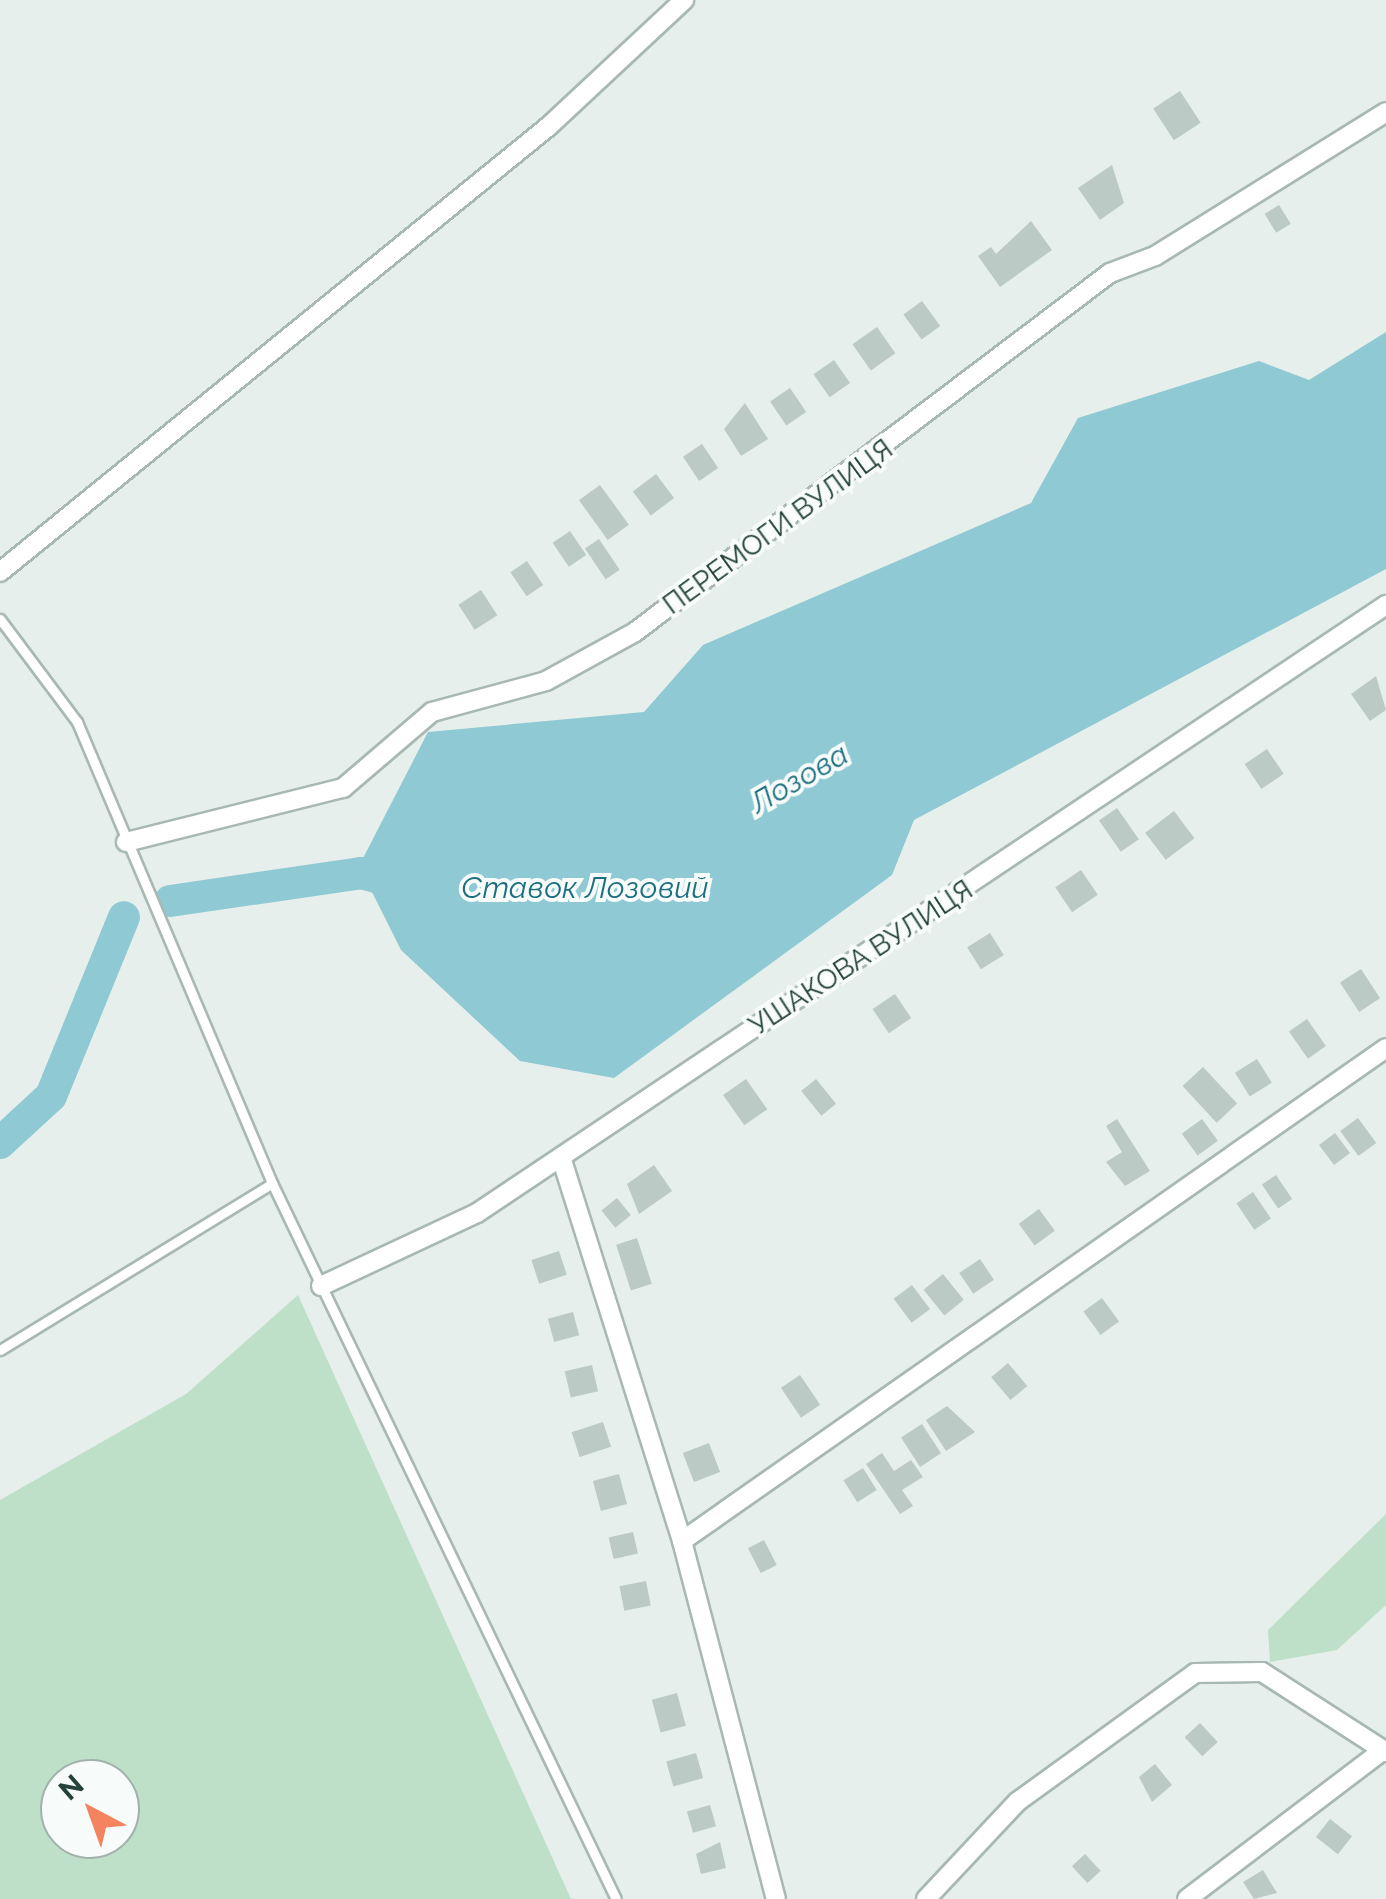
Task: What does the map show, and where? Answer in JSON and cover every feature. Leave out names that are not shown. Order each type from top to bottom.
[{"type":"street","points":[[0,572],[548,126],[684,0]]},
{"type":"street","name":"ПЕРЕМОГИ ВУЛИЦЯ","points":[[126,842],[343,788],[432,712],[546,681],[635,632],[1110,274],[1156,256],[1386,112]]},
{"type":"street","name":"УШАКОВА ВУЛИЦЯ","points":[[321,1286],[477,1214],[1386,605]]},
{"type":"street","points":[[682,1540],[1386,1048]]},
{"type":"street","points":[[561,1158],[682,1540],[776,1899]]},
{"type":"street","points":[[926,1899],[1017,1802],[1195,1673],[1262,1672],[1385,1751],[1187,1899]]},
{"type":"lane","points":[[0,619],[77,722],[272,1184],[616,1899]]},
{"type":"lane","points":[[0,1350],[272,1184]]},
{"type":"green space","points":[[298,1295],[571,1899],[0,1899],[0,1500],[186,1394]]},
{"type":"green space","points":[[1386,1514],[1386,1605],[1337,1650],[1270,1662],[1268,1630]]},
{"type":"water","name":"Ставок Лозовий","points":[[1386,332],[1386,569],[914,820],[892,875],[614,1078],[520,1061],[401,950],[359,866],[428,732],[644,712],[703,645],[1031,503],[1078,418],[1259,361],[1309,380]]},
{"type":"building","points":[[1180,91],[1201,123],[1174,140],[1153,108]]},
{"type":"building","points":[[1112,165],[1124,203],[1100,220],[1078,188]]},
{"type":"building","points":[[1279,205],[1291,224],[1276,233],[1265,214]]},
{"type":"building","points":[[1031,221],[1052,250],[1000,287],[978,256],[991,247],[996,254]]},
{"type":"building","points":[[922,301],[940,326],[922,340],[903,315]]},
{"type":"building","points":[[877,327],[895,353],[871,370],[852,344]]},
{"type":"building","points":[[834,360],[850,383],[830,397],[814,374]]},
{"type":"building","points":[[790,388],[806,412],[786,425],[770,401]]},
{"type":"building","points":[[745,403],[768,439],[741,456],[724,429]]},
{"type":"building","points":[[702,444],[718,468],[699,481],[683,457]]},
{"type":"building","points":[[656,474],[674,498],[651,515],[633,491]]},
{"type":"building","points":[[600,485],[629,525],[608,540],[579,500]]},
{"type":"building","points":[[570,531],[586,555],[569,567],[553,543]]},
{"type":"building","points":[[599,539],[620,570],[606,579],[585,549]]},
{"type":"building","points":[[527,561],[543,585],[527,596],[510,572]]},
{"type":"building","points":[[481,590],[497,615],[475,630],[458,605]]},
{"type":"building","points":[[1376,676],[1386,710],[1370,721],[1351,694]]},
{"type":"building","points":[[1267,749],[1284,774],[1261,789],[1245,764]]},
{"type":"building","points":[[1117,808],[1139,839],[1121,852],[1099,821]]},
{"type":"building","points":[[1174,811],[1194,838],[1166,860],[1145,833]]},
{"type":"building","points":[[1081,870],[1098,895],[1072,912],[1055,887]]},
{"type":"building","points":[[990,933],[1004,955],[981,969],[967,947]]},
{"type":"building","points":[[1361,969],[1380,998],[1359,1012],[1340,983]]},
{"type":"building","points":[[895,994],[911,1018],[889,1033],[873,1009]]},
{"type":"building","points":[[1307,1019],[1326,1046],[1308,1059],[1289,1032]]},
{"type":"building","points":[[1257,1059],[1272,1083],[1250,1097],[1235,1073]]},
{"type":"building","points":[[1203,1067],[1237,1104],[1217,1123],[1183,1086]]},
{"type":"building","points":[[746,1079],[767,1109],[744,1125],[723,1095]]},
{"type":"building","points":[[816,1079],[836,1104],[821,1116],[801,1091]]},
{"type":"building","points":[[1358,1118],[1376,1143],[1358,1156],[1340,1131]]},
{"type":"building","points":[[1117,1119],[1150,1171],[1125,1186],[1106,1162],[1122,1152],[1106,1126]]},
{"type":"building","points":[[1202,1119],[1218,1141],[1198,1156],[1182,1134]]},
{"type":"building","points":[[1335,1133],[1350,1153],[1334,1165],[1319,1145]]},
{"type":"building","points":[[654,1165],[672,1191],[639,1214],[627,1184]]},
{"type":"building","points":[[1276,1175],[1292,1199],[1278,1209],[1262,1185]]},
{"type":"building","points":[[1253,1192],[1271,1219],[1254,1230],[1236,1203]]},
{"type":"building","points":[[617,1198],[631,1215],[615,1228],[601,1211]]},
{"type":"building","points":[[1039,1209],[1055,1231],[1035,1246],[1019,1224]]},
{"type":"building","points":[[637,1238],[652,1284],[631,1290],[616,1245]]},
{"type":"building","points":[[559,1251],[567,1275],[539,1284],[531,1260]]},
{"type":"building","points":[[980,1259],[994,1280],[973,1294],[959,1273]]},
{"type":"building","points":[[943,1274],[964,1300],[944,1315],[924,1290]]},
{"type":"building","points":[[912,1285],[930,1309],[912,1323],[894,1299]]},
{"type":"building","points":[[1102,1298],[1119,1321],[1100,1335],[1083,1312]]},
{"type":"building","points":[[573,1312],[579,1335],[554,1342],[548,1319]]},
{"type":"building","points":[[1008,1363],[1027,1386],[1010,1400],[991,1377]]},
{"type":"building","points":[[592,1365],[598,1391],[571,1398],[565,1371]]},
{"type":"building","points":[[800,1375],[820,1405],[801,1418],[781,1388]]},
{"type":"building","points":[[947,1406],[975,1432],[946,1451],[926,1420]]},
{"type":"building","points":[[603,1422],[611,1447],[580,1457],[572,1432]]},
{"type":"building","points":[[922,1424],[941,1453],[920,1467],[901,1438]]},
{"type":"building","points":[[709,1443],[720,1472],[694,1482],[683,1453]]},
{"type":"building","points":[[882,1453],[894,1471],[911,1460],[923,1477],[902,1490],[913,1506],[900,1514],[866,1464]]},
{"type":"building","points":[[863,1468],[877,1490],[857,1502],[843,1480]]},
{"type":"building","points":[[619,1474],[627,1504],[601,1511],[593,1481]]},
{"type":"building","points":[[633,1532],[638,1553],[614,1559],[609,1538]]},
{"type":"building","points":[[764,1540],[777,1565],[761,1573],[748,1548]]},
{"type":"building","points":[[646,1581],[651,1606],[624,1611],[619,1586]]},
{"type":"building","points":[[677,1693],[686,1726],[661,1733],[652,1700]]},
{"type":"building","points":[[1200,1723],[1218,1742],[1202,1756],[1185,1737]]},
{"type":"building","points":[[696,1753],[703,1778],[673,1787],[666,1762]]},
{"type":"building","points":[[1155,1764],[1172,1785],[1152,1802],[1139,1777]]},
{"type":"building","points":[[710,1805],[716,1826],[693,1833],[687,1812]]},
{"type":"building","points":[[1330,1819],[1352,1836],[1338,1854],[1316,1837]]},
{"type":"building","points":[[720,1842],[726,1868],[701,1874],[696,1854]]},
{"type":"building","points":[[1085,1854],[1101,1871],[1088,1883],[1072,1866]]},
{"type":"building","points":[[1263,1870],[1277,1893],[1254,1899],[1243,1882]]},
{"type":"waterway","name":"Лозова","points":[[170,901],[361,873],[402,884]]},
{"type":"waterway","name":"Лозова","points":[[0,1143],[51,1096],[124,917]]}]
